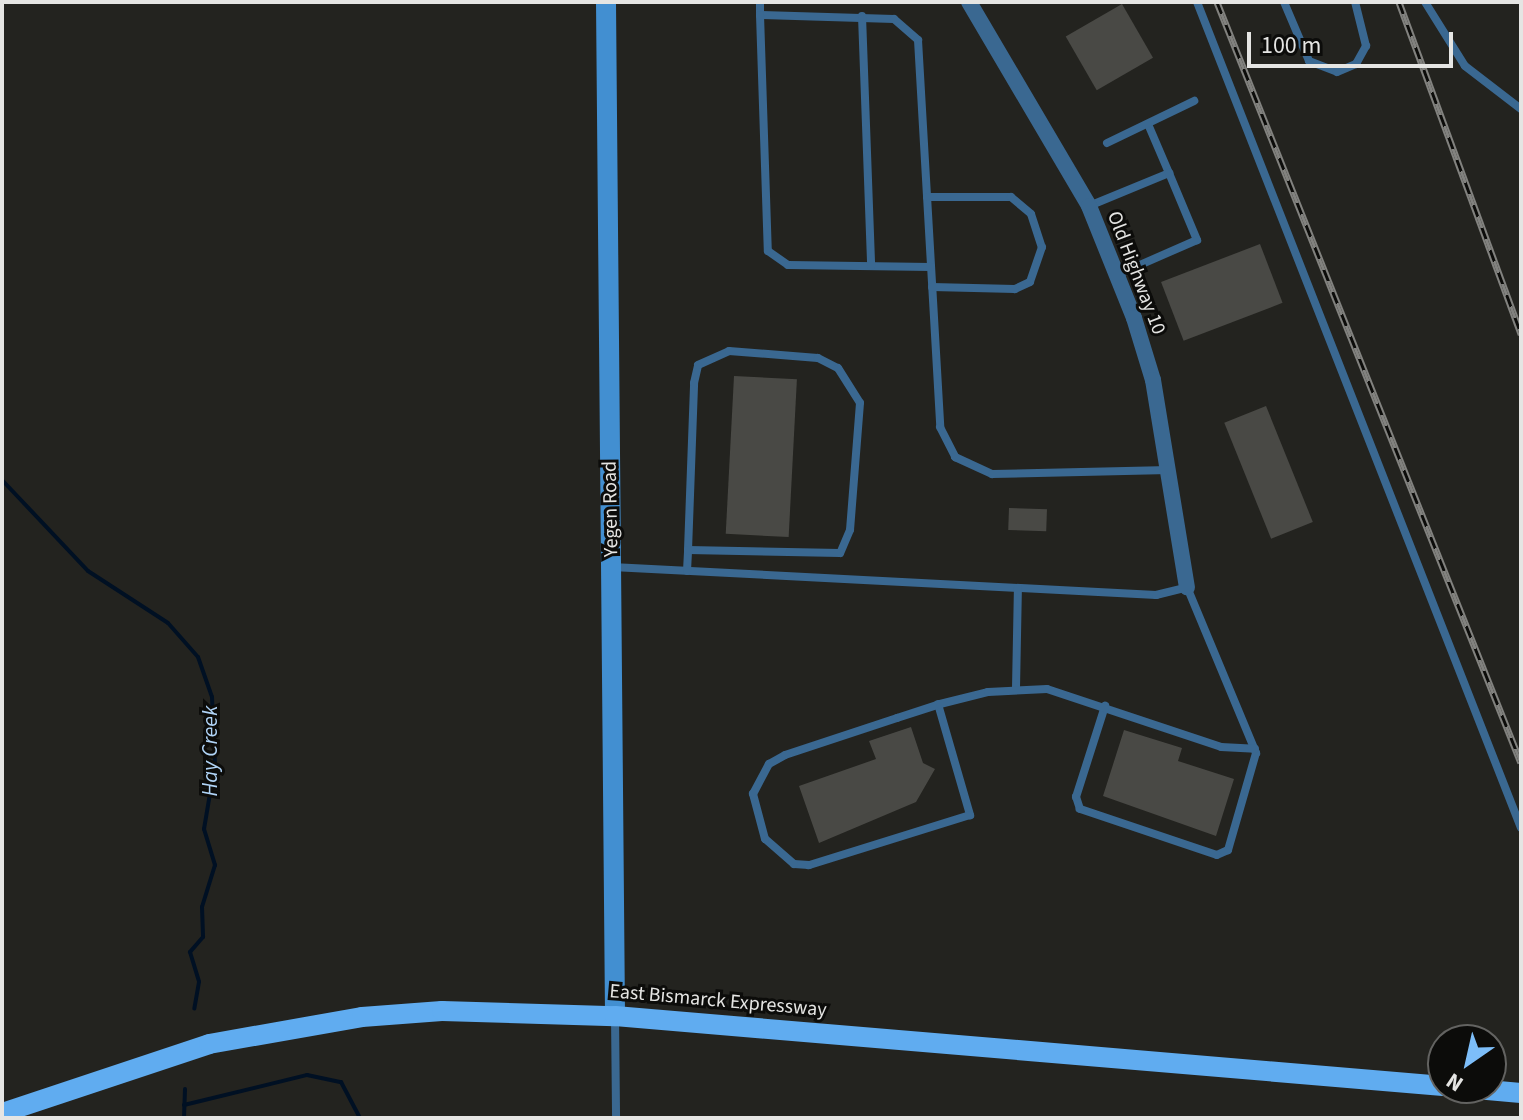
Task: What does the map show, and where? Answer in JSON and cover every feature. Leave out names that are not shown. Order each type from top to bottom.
[{"type":"main road","name":"East Bismarck Expressway","points":[[2,1113],[149,1060],[315,1024],[442,1011],[615,1016],[1427,1085]]},
{"type":"street","name":"Yegen Road","points":[[606,2],[615,1016]]},
{"type":"street","name":"Old Highway 10","points":[[969,2],[1089,206],[1117,275],[1153,380],[1187,587]]},
{"type":"lane","points":[[760,2],[768,251],[788,265],[931,267]]},
{"type":"lane","points":[[1197,2],[1521,828]]},
{"type":"lane","points":[[1284,2],[1309,61],[1337,72],[1356,64],[1366,46],[1355,2]]},
{"type":"lane","points":[[1425,2],[1465,66],[1521,109]]},
{"type":"lane","points":[[760,15],[894,19],[918,40],[940,427],[955,457],[992,474],[1169,470]]},
{"type":"lane","points":[[862,16],[871,266]]},
{"type":"lane","points":[[1107,143],[1194,101]]},
{"type":"lane","points":[[1117,275],[1197,240],[1148,124]]},
{"type":"lane","points":[[1089,206],[1169,173]]},
{"type":"lane","points":[[927,197],[1011,197],[1031,214],[1042,247],[1030,282],[1015,289],[932,287]]},
{"type":"lane","points":[[687,571],[688,550],[698,365],[729,351],[818,358],[838,368],[860,403],[850,530],[840,553],[688,550]]},
{"type":"lane","points":[[611,567],[1156,595],[1187,587],[1255,749],[1232,846],[1217,855],[1077,804],[1105,706]]},
{"type":"lane","points":[[1016,688],[1018,588]]},
{"type":"lane","points":[[938,704],[970,815],[809,865],[794,864],[765,839],[753,794],[769,764],[938,704],[1016,688],[1105,706],[1221,747],[1255,749]]},
{"type":"lane","points":[[615,1016],[616,1118]]},
{"type":"building","points":[[1122,4],[1153,58],[1097,90],[1066,36]]},
{"type":"building","points":[[1260,244],[1283,303],[1184,341],[1161,282]]},
{"type":"building","points":[[734,376],[797,379],[789,537],[726,534]]},
{"type":"building","points":[[1266,406],[1313,522],[1271,539],[1224,423]]},
{"type":"building","points":[[1009,508],[1047,509],[1046,531],[1008,530]]},
{"type":"building","points":[[911,727],[923,763],[935,769],[916,802],[819,843],[799,786],[876,759],[869,741]]},
{"type":"building","points":[[1124,730],[1182,748],[1178,761],[1234,779],[1216,836],[1103,796]]},
{"type":"waterway","name":"Hay Creek","points":[[2,480],[88,571],[168,623],[198,657],[212,697],[215,764],[204,829],[215,865],[202,907],[203,937],[190,952],[199,982],[194,1009]]},
{"type":"waterway","points":[[184,1105],[307,1075],[341,1082],[360,1118]]},
{"type":"waterway","name":"Hay Creek","points":[[184,1118],[185,1089]]},
{"type":"railway","points":[[1217,2],[1521,763]]},
{"type":"railway","points":[[1399,2],[1521,334]]}]
